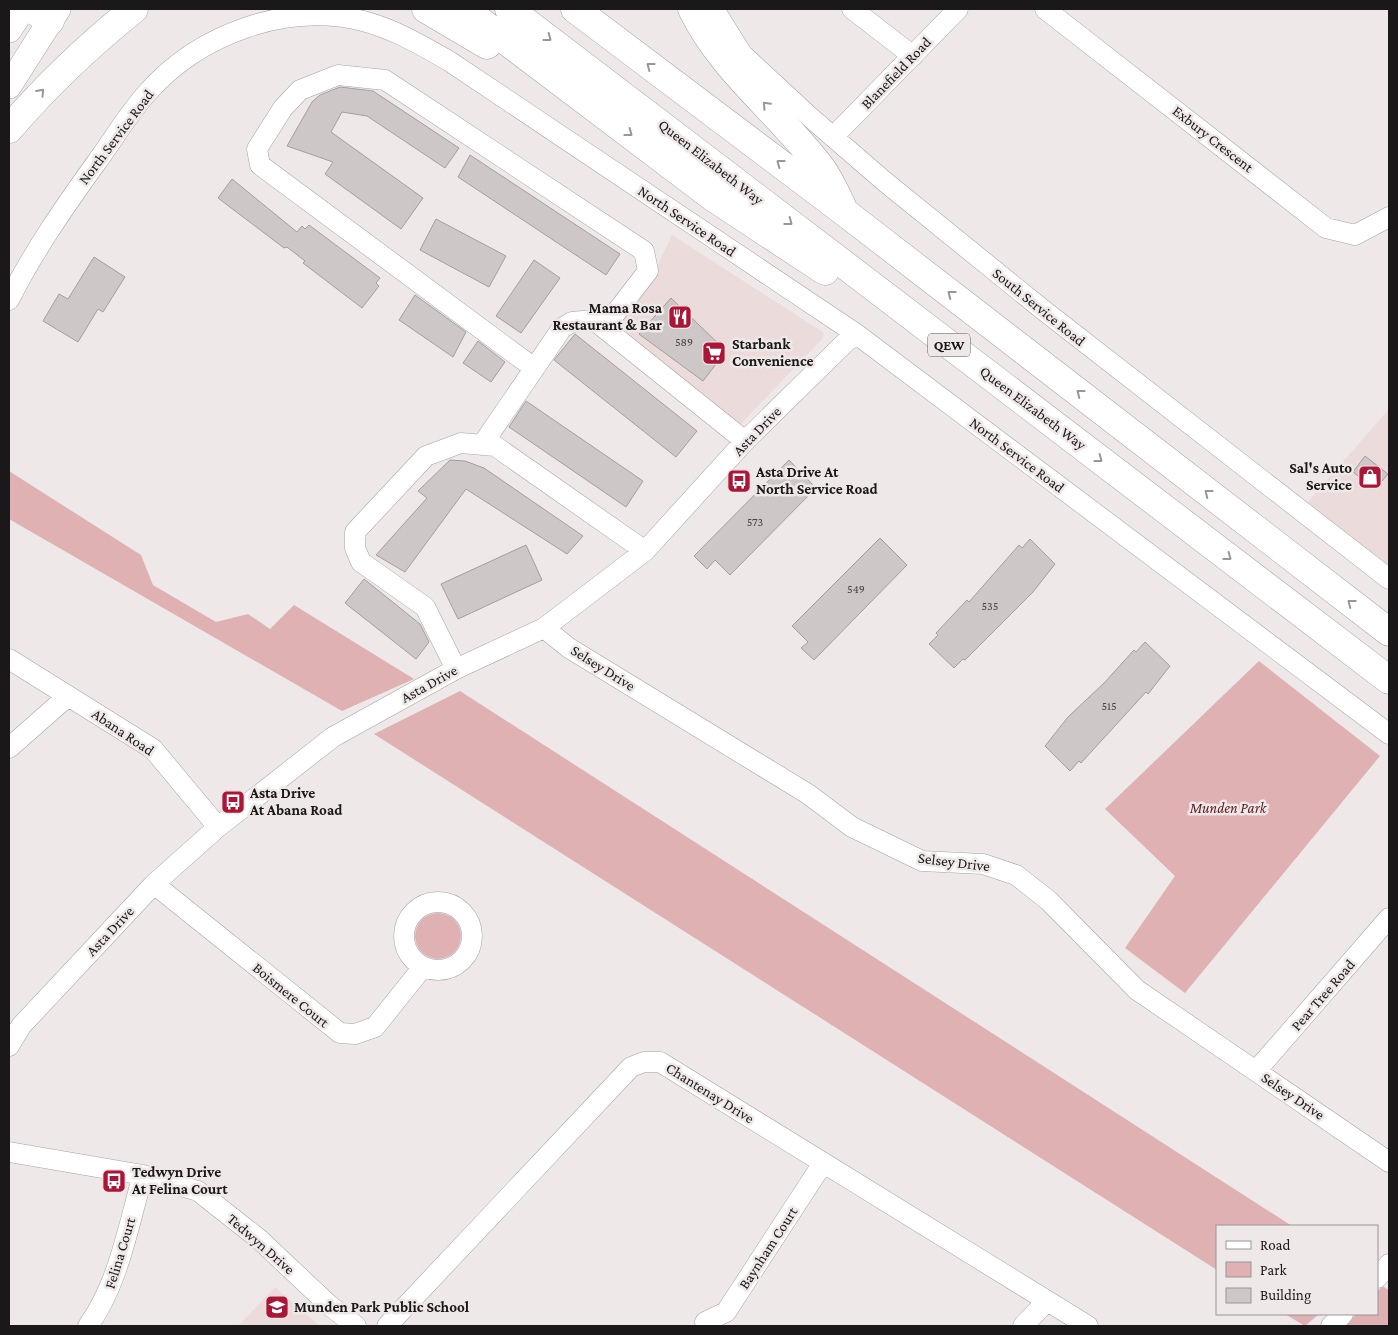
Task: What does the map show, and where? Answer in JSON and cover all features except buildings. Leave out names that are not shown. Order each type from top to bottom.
[{"type":"highway","points":[[9,129],[44,88],[96,39],[134,9]]},
{"type":"highway","points":[[426,9],[594,107]]},
{"type":"highway","points":[[464,9],[714,198],[890,316],[999,382]]},
{"type":"highway","name":"Queen Elizabeth Way","points":[[509,9],[1389,680]]},
{"type":"highway","name":"QEW","points":[[575,9],[847,214],[1389,632]]},
{"type":"highway","points":[[692,9],[700,24],[732,68],[823,170],[847,214]]},
{"type":"main road","points":[[9,30],[23,9]]},
{"type":"main road","points":[[9,86],[47,13]]},
{"type":"street","name":"South Service Road","points":[[714,9],[742,54],[833,137],[1042,310],[1387,573]]},
{"type":"street","points":[[852,9],[913,56]]},
{"type":"street","name":"Blanefield Road","points":[[833,137],[958,9]]},
{"type":"street","name":"Exbury Crescent","points":[[1045,9],[1326,228],[1355,235],[1389,217]]},
{"type":"street","name":"North Service Road","points":[[9,300],[75,192],[147,93],[175,65],[228,33],[252,24],[274,20],[324,16],[346,18],[379,26],[400,34],[449,61],[855,332],[1389,734]]},
{"type":"street","points":[[534,368],[260,165],[257,149],[283,108],[300,90],[338,75],[385,80],[644,251],[648,271],[604,328]]},
{"type":"street","points":[[482,445],[562,328],[572,322],[594,320],[746,441]]},
{"type":"street","name":"Asta Drive","points":[[9,1046],[21,1026],[154,884],[218,827],[333,737],[456,669],[544,628],[645,551],[746,441],[855,332]]},
{"type":"street","points":[[456,669],[425,607],[361,562],[355,548],[355,532],[426,456],[461,443],[495,446],[645,551]]},
{"type":"street","name":"Selsey Drive","points":[[544,628],[570,648],[808,794],[852,827],[922,861],[983,864],[1016,875],[1048,900],[1137,990],[1389,1162]]},
{"type":"street","name":"Abana Road","points":[[9,659],[153,749],[218,827]]},
{"type":"street","points":[[9,748],[68,696]]},
{"type":"street","name":"Boismere Court","points":[[154,884],[340,1033],[355,1034],[375,1027],[423,967]]},
{"type":"street","name":"Pear Tree Road","points":[[1256,1072],[1389,918]]},
{"type":"street","name":"Chantenay Drive","points":[[387,1326],[631,1067],[644,1062],[660,1062],[1046,1302],[1088,1326]]},
{"type":"street","name":"Tedwyn Drive","points":[[9,1152],[143,1176],[198,1191],[259,1239],[329,1305],[356,1326]]},
{"type":"street","name":"Baynham Court","points":[[705,1322],[726,1312],[823,1163]]},
{"type":"street","name":"Felina Court","points":[[88,1326],[102,1306],[111,1285],[143,1176]]},
{"type":"street","points":[[1378,1277],[1389,1264]]},
{"type":"street","points":[[1023,1326],[1046,1302]]},
{"type":"street","points":[[1331,1326],[1342,1315]]},
{"type":"shaded area","points":[[672,235],[824,333],[822,339],[739,426],[619,326],[645,292]]},
{"type":"shaded area","points":[[1388,410],[1389,561],[1383,569],[1308,502]]},
{"type":"shaded area","name":"Munden Park Public School","points":[[275,1287],[320,1326],[238,1326]]},
{"type":"green space","points":[[9,471],[141,555],[153,585],[216,622],[248,614],[270,629],[294,605],[414,679],[342,711],[9,519]]},
{"type":"green space","name":"Munden Park","points":[[1259,661],[1380,756],[1185,993],[1125,948],[1175,876],[1105,809]]},
{"type":"green space","points":[[460,691],[1290,1225],[1216,1225],[1216,1269],[374,734]]},
{"type":"green space","points":[[443,913],[455,919],[460,927],[460,945],[455,953],[447,958],[433,959],[421,953],[416,945],[415,931],[421,919],[429,914]]},
{"type":"green space","points":[[1382,1286],[1389,1290],[1389,1326],[1344,1326],[1355,1315],[1378,1315],[1378,1291]]},
{"type":"green space","points":[[1287,1315],[1318,1315],[1305,1326]]},
{"type":"place","name":"Mama Rosa Restaurant & Bar","points":[[680,317]]},
{"type":"place","name":"Starbank Convenience","points":[[714,353]]},
{"type":"place","name":"Sal's Auto Service","points":[[1370,477]]},
{"type":"place","name":"Asta Drive At North Service Road","points":[[739,481]]},
{"type":"place","name":"Asta Drive At Abana Road","points":[[233,802]]},
{"type":"place","name":"Tedwyn Drive At Felina Court","points":[[114,1181]]},
{"type":"place","name":"Munden Park Public School","points":[[277,1307]]}]
